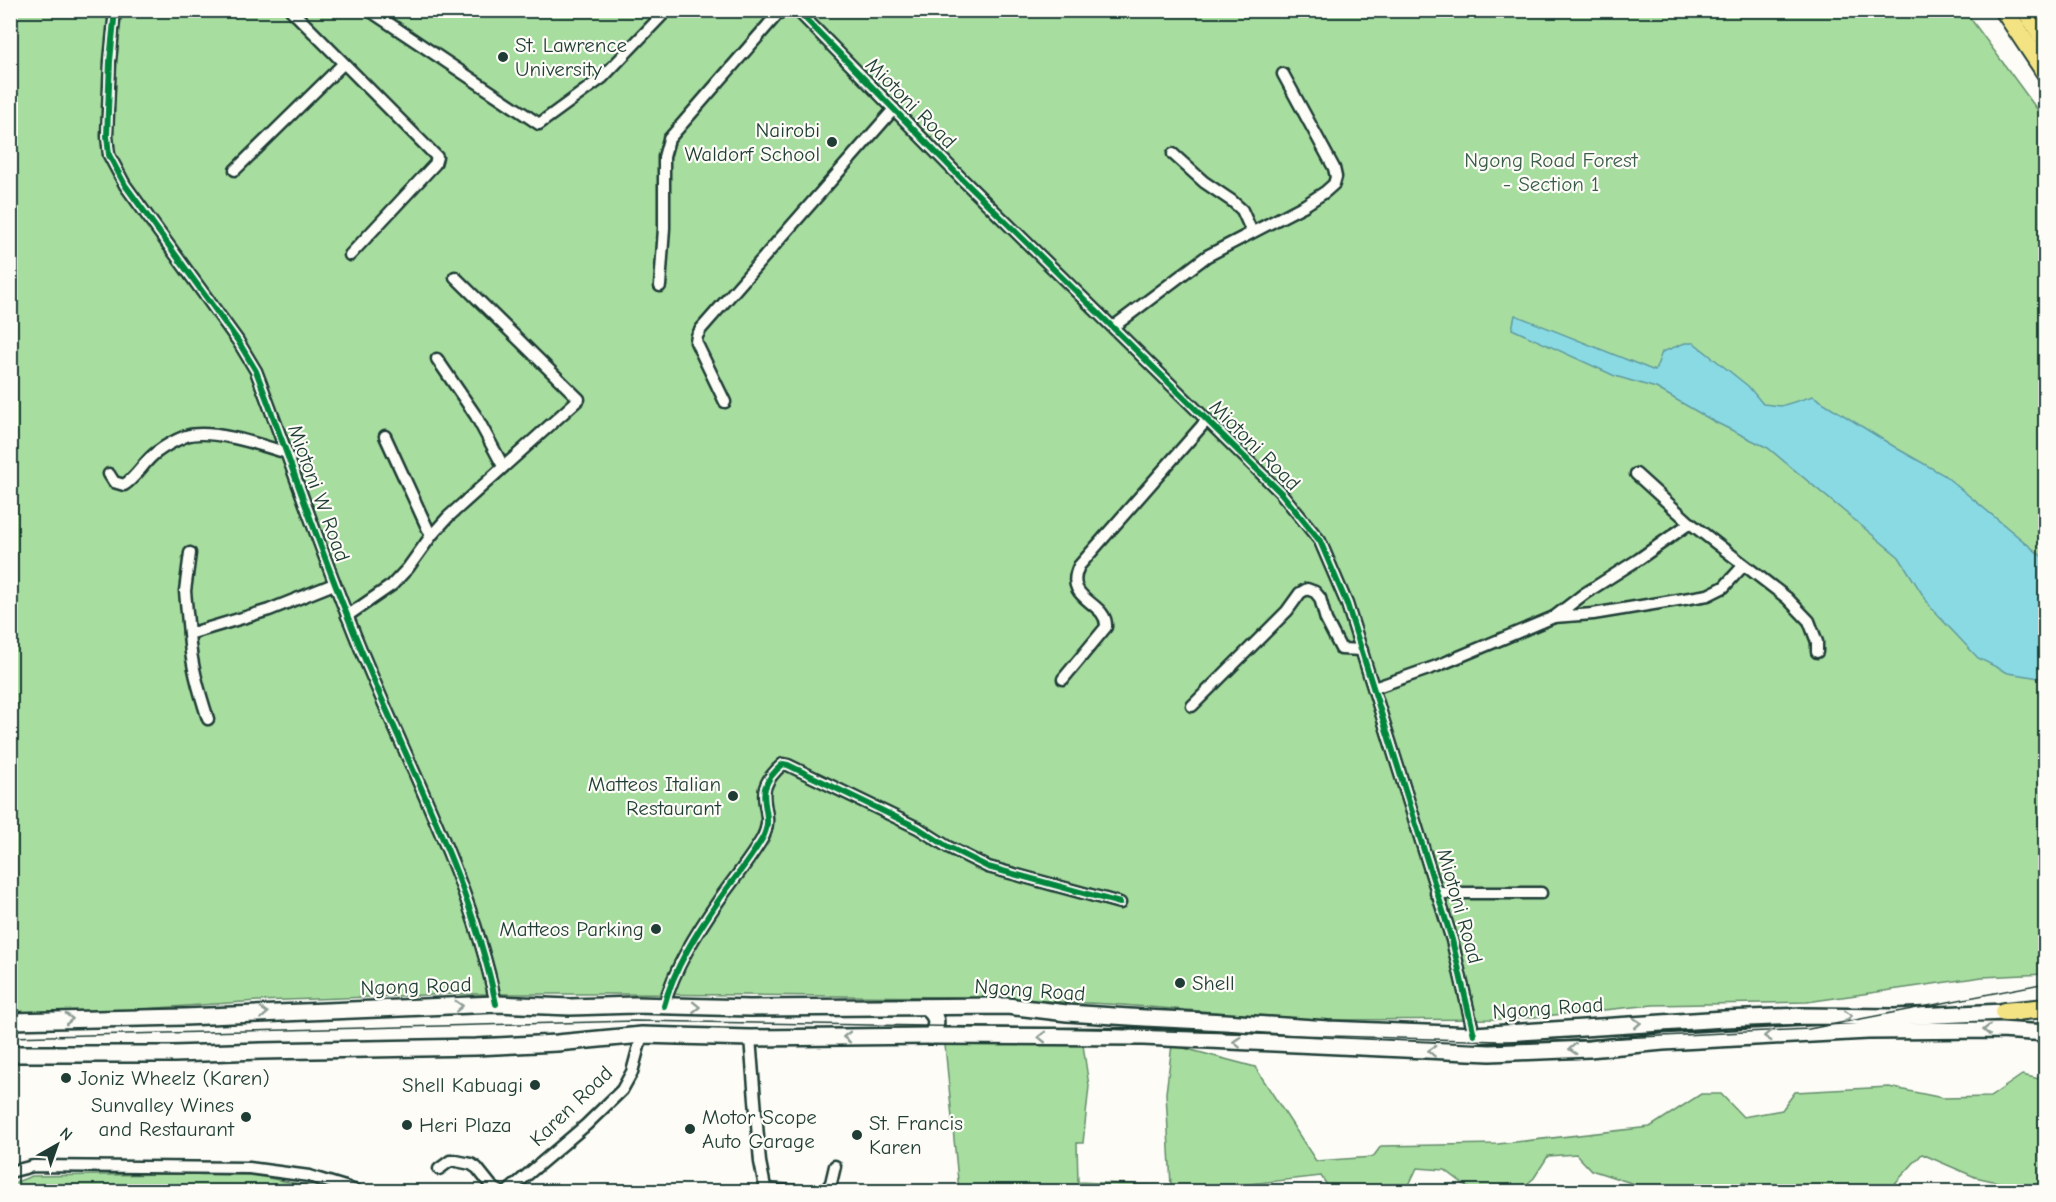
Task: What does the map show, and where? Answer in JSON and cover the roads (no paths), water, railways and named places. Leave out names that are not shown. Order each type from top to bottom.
[{"type":"highway","points":[[2004,10],[2046,73]]},
{"type":"highway","points":[[2026,10],[2046,40]]},
{"type":"highway","points":[[2004,1012],[2046,1008]]},
{"type":"main road","name":"Ngong Road","points":[[10,1021],[184,1017],[496,1004],[570,1007],[1006,1006],[1067,1013],[1270,1026],[1474,1035],[1724,1018],[1895,1017],[2004,1012],[2046,1016]]},
{"type":"main road","points":[[926,1007],[934,1013],[937,1020],[936,1028],[931,1036]]},
{"type":"main road","name":"Ngong Road","points":[[10,1054],[174,1054],[476,1047],[557,1043],[642,1035],[750,1038],[1143,1037],[1490,1053],[1868,1031],[2001,1030],[2046,1033]]},
{"type":"street","name":"Miotoni W Road","points":[[115,10],[107,136],[110,155],[125,185],[250,357],[334,584],[395,731],[445,841],[488,961],[496,1004]]},
{"type":"street","points":[[291,10],[437,157],[435,164],[350,255]]},
{"type":"street","points":[[369,10],[539,124],[602,78],[666,10]]},
{"type":"street","points":[[660,286],[664,228],[664,157],[669,139],[781,10]]},
{"type":"street","name":"Miotoni Road","points":[[797,10],[1281,493],[1320,541],[1344,595],[1374,688],[1452,940],[1474,1035]]},
{"type":"street","points":[[235,170],[343,64]]},
{"type":"street","points":[[1113,327],[1186,270],[1305,205],[1334,184],[1336,177],[1334,168],[1283,74]]},
{"type":"street","points":[[724,402],[696,342],[701,329],[894,109]]},
{"type":"street","points":[[1173,154],[1204,182],[1242,210],[1252,232]]},
{"type":"street","points":[[347,616],[392,585],[408,568],[430,536],[503,466],[579,399],[454,277]]},
{"type":"street","points":[[437,358],[476,416],[503,466]]},
{"type":"street","points":[[1063,679],[1106,627],[1105,618],[1076,589],[1074,575],[1079,566],[1207,420]]},
{"type":"street","points":[[109,474],[114,482],[124,485],[158,451],[186,436],[198,434],[238,439],[287,453]]},
{"type":"street","points":[[385,436],[430,536]]},
{"type":"street","points":[[1636,474],[1690,523],[1787,598],[1809,621],[1817,642],[1817,652]]},
{"type":"street","points":[[1374,688],[1437,666],[1554,617],[1584,594],[1690,523]]},
{"type":"street","points":[[190,553],[185,591],[190,656],[208,719]]},
{"type":"street","points":[[1554,617],[1593,614],[1708,595],[1724,587],[1743,566]]},
{"type":"street","points":[[189,634],[269,610],[334,584]]},
{"type":"street","points":[[1192,706],[1287,611],[1300,593],[1307,589],[1316,592],[1320,598],[1326,620],[1339,646],[1344,649],[1362,650]]},
{"type":"street","points":[[664,1006],[669,986],[693,942],[766,830],[765,785],[783,764],[882,810],[988,867],[1120,903]]},
{"type":"street","points":[[1436,893],[1540,893]]},
{"type":"street","name":"Karen Road","points":[[507,1191],[586,1125],[622,1090],[632,1072],[642,1035]]},
{"type":"street","points":[[750,1038],[760,1162],[766,1190],[808,1191]]},
{"type":"street","points":[[439,1169],[450,1161],[465,1162],[477,1167],[493,1188],[501,1191]]},
{"type":"street","points":[[10,1172],[33,1166],[249,1168],[309,1176],[342,1189],[359,1191]]},
{"type":"street","points":[[824,1191],[831,1183],[835,1166]]},
{"type":"water","points":[[1515,315],[1655,371],[1662,352],[1685,343],[1694,343],[1748,386],[1763,404],[1781,406],[1813,396],[1944,475],[2045,559],[2045,679],[2008,673],[1978,658],[1931,608],[1899,557],[1768,448],[1715,422],[1656,388],[1615,376],[1512,329]]},
{"type":"tram line","points":[[10,1037],[635,1021],[1099,1029],[1536,1042],[1809,1029],[2046,983]]},
{"type":"place","name":"St. Lawrence University","points":[[503,57]]},
{"type":"place","name":"Nairobi Waldorf School","points":[[832,142]]},
{"type":"place","name":"Matteos Italian Restaurant","points":[[733,796]]},
{"type":"place","name":"Matteos Parking","points":[[656,929]]},
{"type":"place","name":"Shell","points":[[1180,983]]},
{"type":"place","name":"Joniz Wheelz (Karen)","points":[[66,1078]]},
{"type":"place","name":"Shell Kabuagi","points":[[535,1085]]},
{"type":"place","name":"Sunvalley Wines and Restaurant","points":[[246,1117]]},
{"type":"place","name":"Heri Plaza","points":[[407,1125]]},
{"type":"place","name":"Motor Scope Auto Garage","points":[[690,1129]]},
{"type":"place","name":"St. Francis Karen","points":[[857,1135]]},
{"type":"park label","name":"Ngong Road Forest - Section 1","points":[[1551,172]]}]
